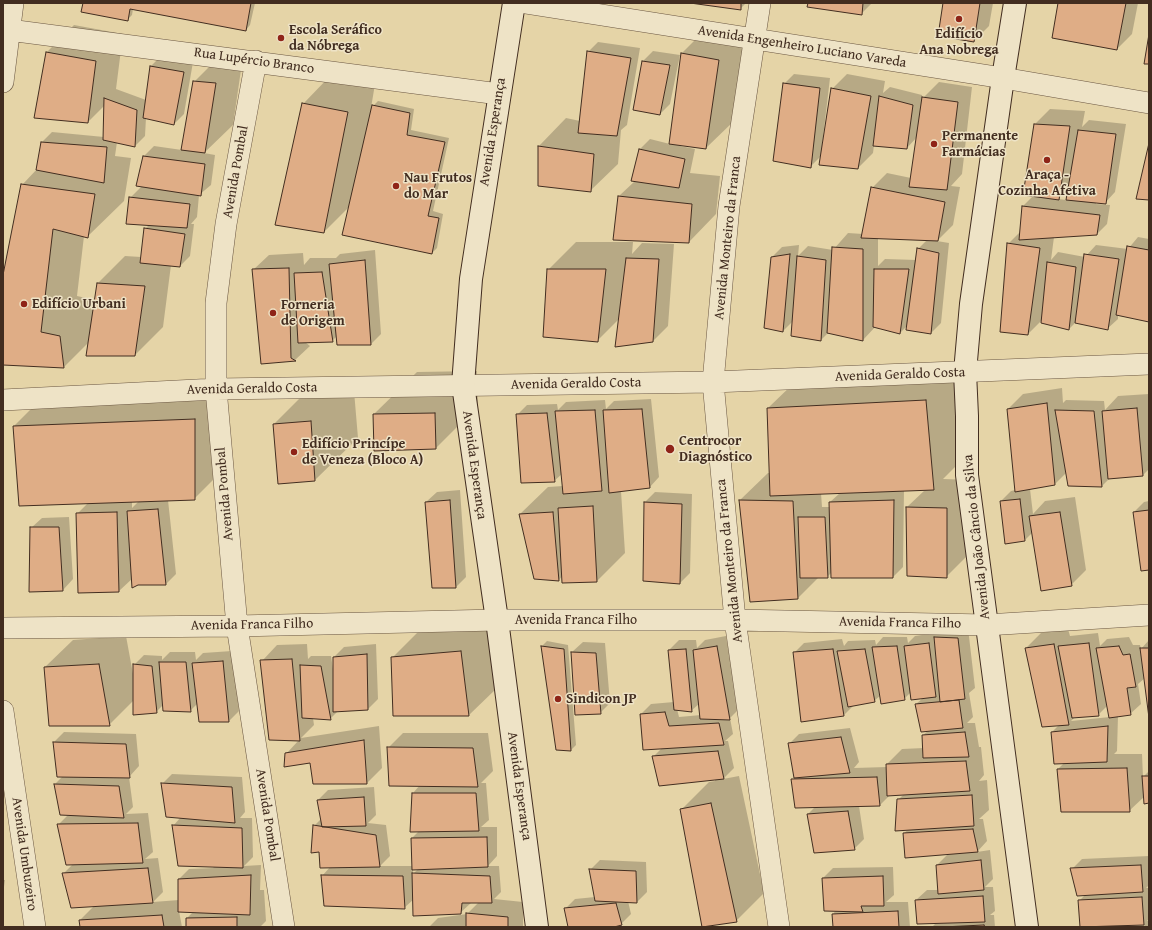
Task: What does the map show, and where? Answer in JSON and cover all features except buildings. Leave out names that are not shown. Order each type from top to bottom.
[{"type":"main road","name":"Avenida Esperança","points":[[514,3],[471,279],[463,385],[497,620],[537,927]]},
{"type":"main road","name":"Avenida João Câncio da Silva","points":[[1015,3],[972,296],[965,372],[967,475],[1027,927]]},
{"type":"street","points":[[3,82],[13,3]]},
{"type":"street","name":"Avenida Engenheiro Luciano Vareda","points":[[525,3],[1003,78],[1149,103]]},
{"type":"street","name":"Avenida Monteiro da Franca","points":[[760,3],[729,206],[713,382],[735,620],[779,927]]},
{"type":"street","name":"Rua Lupércio Branco","points":[[9,30],[256,61],[499,94]]},
{"type":"street","name":"Avenida Pombal","points":[[256,61],[226,224],[216,303],[216,389],[237,626],[284,927]]},
{"type":"street","name":"Avenida Geraldo Costa","points":[[3,400],[216,389],[713,382],[1149,364]]},
{"type":"street","name":"Avenida Franca Filho","points":[[3,628],[237,626],[497,620],[735,620],[986,625],[1149,615]]},
{"type":"street","name":"Avenida Umbuzeiro","points":[[3,711],[35,927]]},
{"type":"place","name":"Edifício Ana Nobrega","points":[[959,19]]},
{"type":"place","name":"Escola Seráfico da Nóbrega","points":[[281,38]]},
{"type":"place","name":"Permanente Farmácias","points":[[934,144]]},
{"type":"place","name":"Araça - Cozinha Afetiva","points":[[1047,160]]},
{"type":"place","name":"Nau Frutos do Mar","points":[[396,186]]},
{"type":"place","name":"Edifício Urbani","points":[[24,304]]},
{"type":"place","name":"Forneria de Origem","points":[[273,313]]},
{"type":"place","name":"Centrocor Diagnóstico","points":[[670,449]]},
{"type":"place","name":"Edifício Princípe de Veneza (Bloco A)","points":[[294,452]]},
{"type":"place","name":"Sindicon JP","points":[[558,699]]}]
